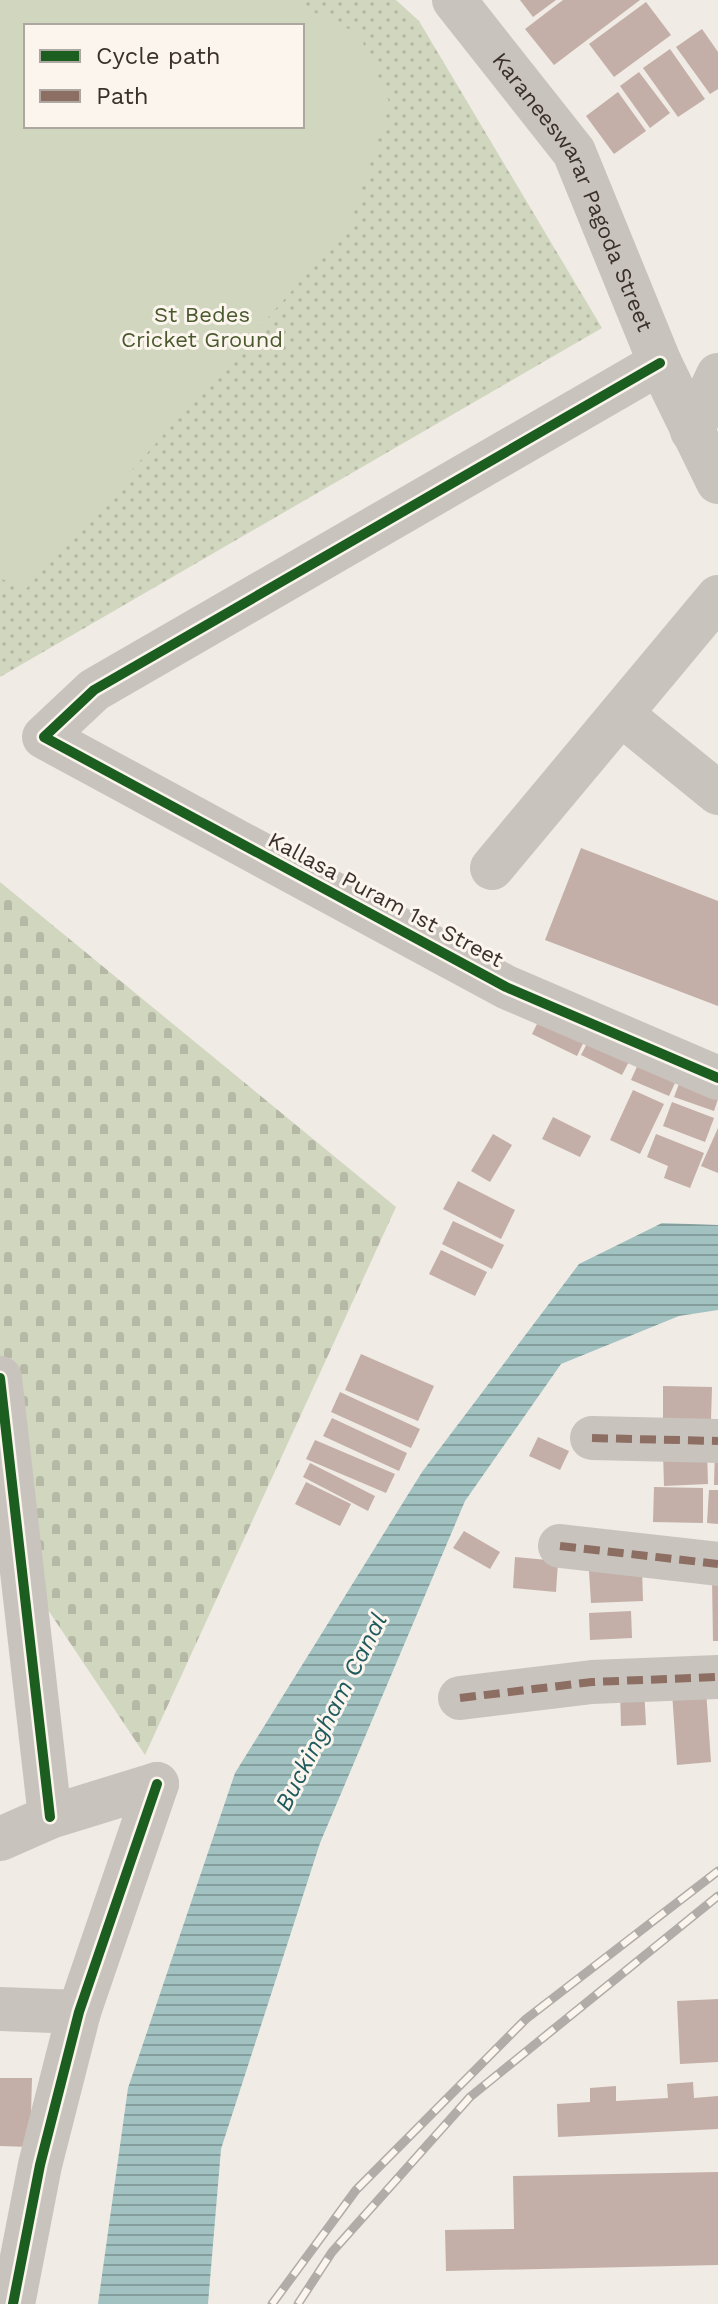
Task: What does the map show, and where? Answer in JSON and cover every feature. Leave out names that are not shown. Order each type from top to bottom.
[{"type":"street","name":"Karaneeswarar Pagoda Street","points":[[454,0],[574,152],[660,363],[718,482]]},
{"type":"street","name":"Kallasa Puram 1st Street","points":[[660,363],[94,690],[44,737],[506,987],[718,1078]]},
{"type":"street","points":[[692,431],[718,375]]},
{"type":"street","points":[[492,868],[718,597]]},
{"type":"street","points":[[621,714],[718,793]]},
{"type":"street","points":[[0,1378],[50,1817]]},
{"type":"street","points":[[592,1438],[718,1441]]},
{"type":"street","points":[[560,1546],[718,1564]]},
{"type":"street","points":[[460,1698],[592,1682],[718,1677]]},
{"type":"street","points":[[0,1839],[50,1817],[157,1784],[18,2192],[13,2304]]},
{"type":"street","points":[[0,2009],[79,2012]]},
{"type":"green space","name":"St Bedes Cricket Ground","points":[[0,0],[396,0],[419,21],[602,328],[0,677]]},
{"type":"green space","points":[[0,0],[288,0],[359,34],[390,104],[347,229],[25,590],[0,578]]},
{"type":"green space","points":[[0,882],[396,1207],[145,1755],[0,1538]]},
{"type":"water","name":"Buckingham Canal","points":[[662,1223],[718,1225],[718,1310],[679,1316],[561,1364],[465,1501],[320,1843],[221,2149],[208,2304],[98,2304],[128,2088],[235,1773],[422,1472],[579,1264]]},
{"type":"building","points":[[520,0],[556,0],[533,17]]},
{"type":"building","points":[[563,0],[640,0],[554,65],[525,29]]},
{"type":"building","points":[[646,2],[671,35],[614,77],[589,44]]},
{"type":"building","points":[[702,29],[718,52],[718,89],[710,94],[676,47]]},
{"type":"building","points":[[670,49],[705,99],[678,117],[643,68]]},
{"type":"building","points":[[639,72],[670,113],[650,128],[620,86]]},
{"type":"building","points":[[618,92],[646,131],[614,154],[586,116]]},
{"type":"building","points":[[581,848],[718,901],[718,1006],[545,940]]},
{"type":"building","points":[[543,1012],[588,1033],[577,1056],[532,1034]]},
{"type":"building","points":[[593,1032],[634,1052],[622,1075],[581,1055]]},
{"type":"building","points":[[643,1053],[681,1070],[669,1096],[631,1080]]},
{"type":"building","points":[[682,1076],[718,1099],[714,1111],[674,1097]]},
{"type":"building","points":[[633,1090],[664,1104],[640,1154],[610,1140]]},
{"type":"building","points":[[672,1102],[714,1118],[705,1142],[663,1126]]},
{"type":"building","points":[[553,1117],[591,1136],[580,1157],[542,1139]]},
{"type":"building","points":[[718,1128],[718,1173],[701,1166]]},
{"type":"building","points":[[493,1134],[512,1145],[490,1182],[471,1171]]},
{"type":"building","points":[[656,1134],[704,1153],[690,1188],[664,1178],[668,1166],[647,1157]]},
{"type":"building","points":[[458,1181],[515,1210],[501,1239],[443,1209]]},
{"type":"building","points":[[453,1221],[504,1245],[492,1269],[442,1244]]},
{"type":"building","points":[[441,1250],[487,1272],[475,1296],[429,1274]]},
{"type":"building","points":[[361,1354],[434,1386],[418,1421],[345,1390]]},
{"type":"building","points":[[663,1386],[712,1387],[711,1420],[663,1419]]},
{"type":"building","points":[[340,1392],[420,1429],[411,1448],[331,1412]]},
{"type":"building","points":[[332,1418],[407,1453],[399,1471],[323,1436]]},
{"type":"building","points":[[538,1437],[569,1451],[560,1470],[529,1456]]},
{"type":"building","points":[[315,1440],[395,1474],[386,1493],[306,1459]]},
{"type":"building","points":[[715,1448],[718,1448],[718,1485],[714,1485]]},
{"type":"building","points":[[707,1449],[708,1484],[664,1486],[663,1451]]},
{"type":"building","points":[[310,1463],[375,1496],[368,1511],[303,1477]]},
{"type":"building","points":[[306,1482],[351,1504],[340,1526],[295,1504]]},
{"type":"building","points":[[654,1487],[703,1488],[703,1523],[653,1522]]},
{"type":"building","points":[[709,1490],[718,1490],[718,1524],[707,1523]]},
{"type":"building","points":[[464,1531],[500,1552],[490,1569],[453,1548]]},
{"type":"building","points":[[515,1557],[558,1561],[556,1592],[513,1588]]},
{"type":"building","points":[[642,1569],[643,1601],[591,1603],[589,1571]]},
{"type":"building","points":[[712,1579],[718,1579],[718,1641],[713,1641]]},
{"type":"building","points":[[631,1611],[632,1638],[590,1640],[589,1613]]},
{"type":"building","points":[[644,1688],[646,1725],[621,1726],[620,1689]]},
{"type":"building","points":[[706,1690],[711,1762],[677,1765],[672,1692]]},
{"type":"building","points":[[718,1999],[718,2062],[680,2064],[677,2001]]},
{"type":"building","points":[[0,2078],[32,2078],[30,2147],[0,2146]]},
{"type":"building","points":[[693,2082],[694,2098],[718,2096],[718,2129],[558,2137],[557,2104],[590,2102],[590,2088],[616,2086],[616,2101],[668,2098],[667,2084]]},
{"type":"building","points":[[718,2172],[718,2265],[446,2271],[445,2230],[514,2229],[513,2176]]},
{"type":"railway","points":[[272,2304],[356,2190],[526,2019],[718,1871]]},
{"type":"railway","points":[[298,2304],[332,2252],[470,2097],[718,1896]]},
{"type":"marked path","points":[[592,1438],[718,1441]]},
{"type":"marked path","points":[[560,1546],[718,1564]]},
{"type":"marked path","points":[[460,1698],[592,1682],[718,1677]]},
{"type":"cycle path","points":[[660,363],[94,690],[44,737],[506,987],[718,1078]]},
{"type":"cycle path","points":[[0,1378],[50,1817]]},
{"type":"cycle path","points":[[13,2304],[40,2165],[79,2012],[157,1784]]}]
